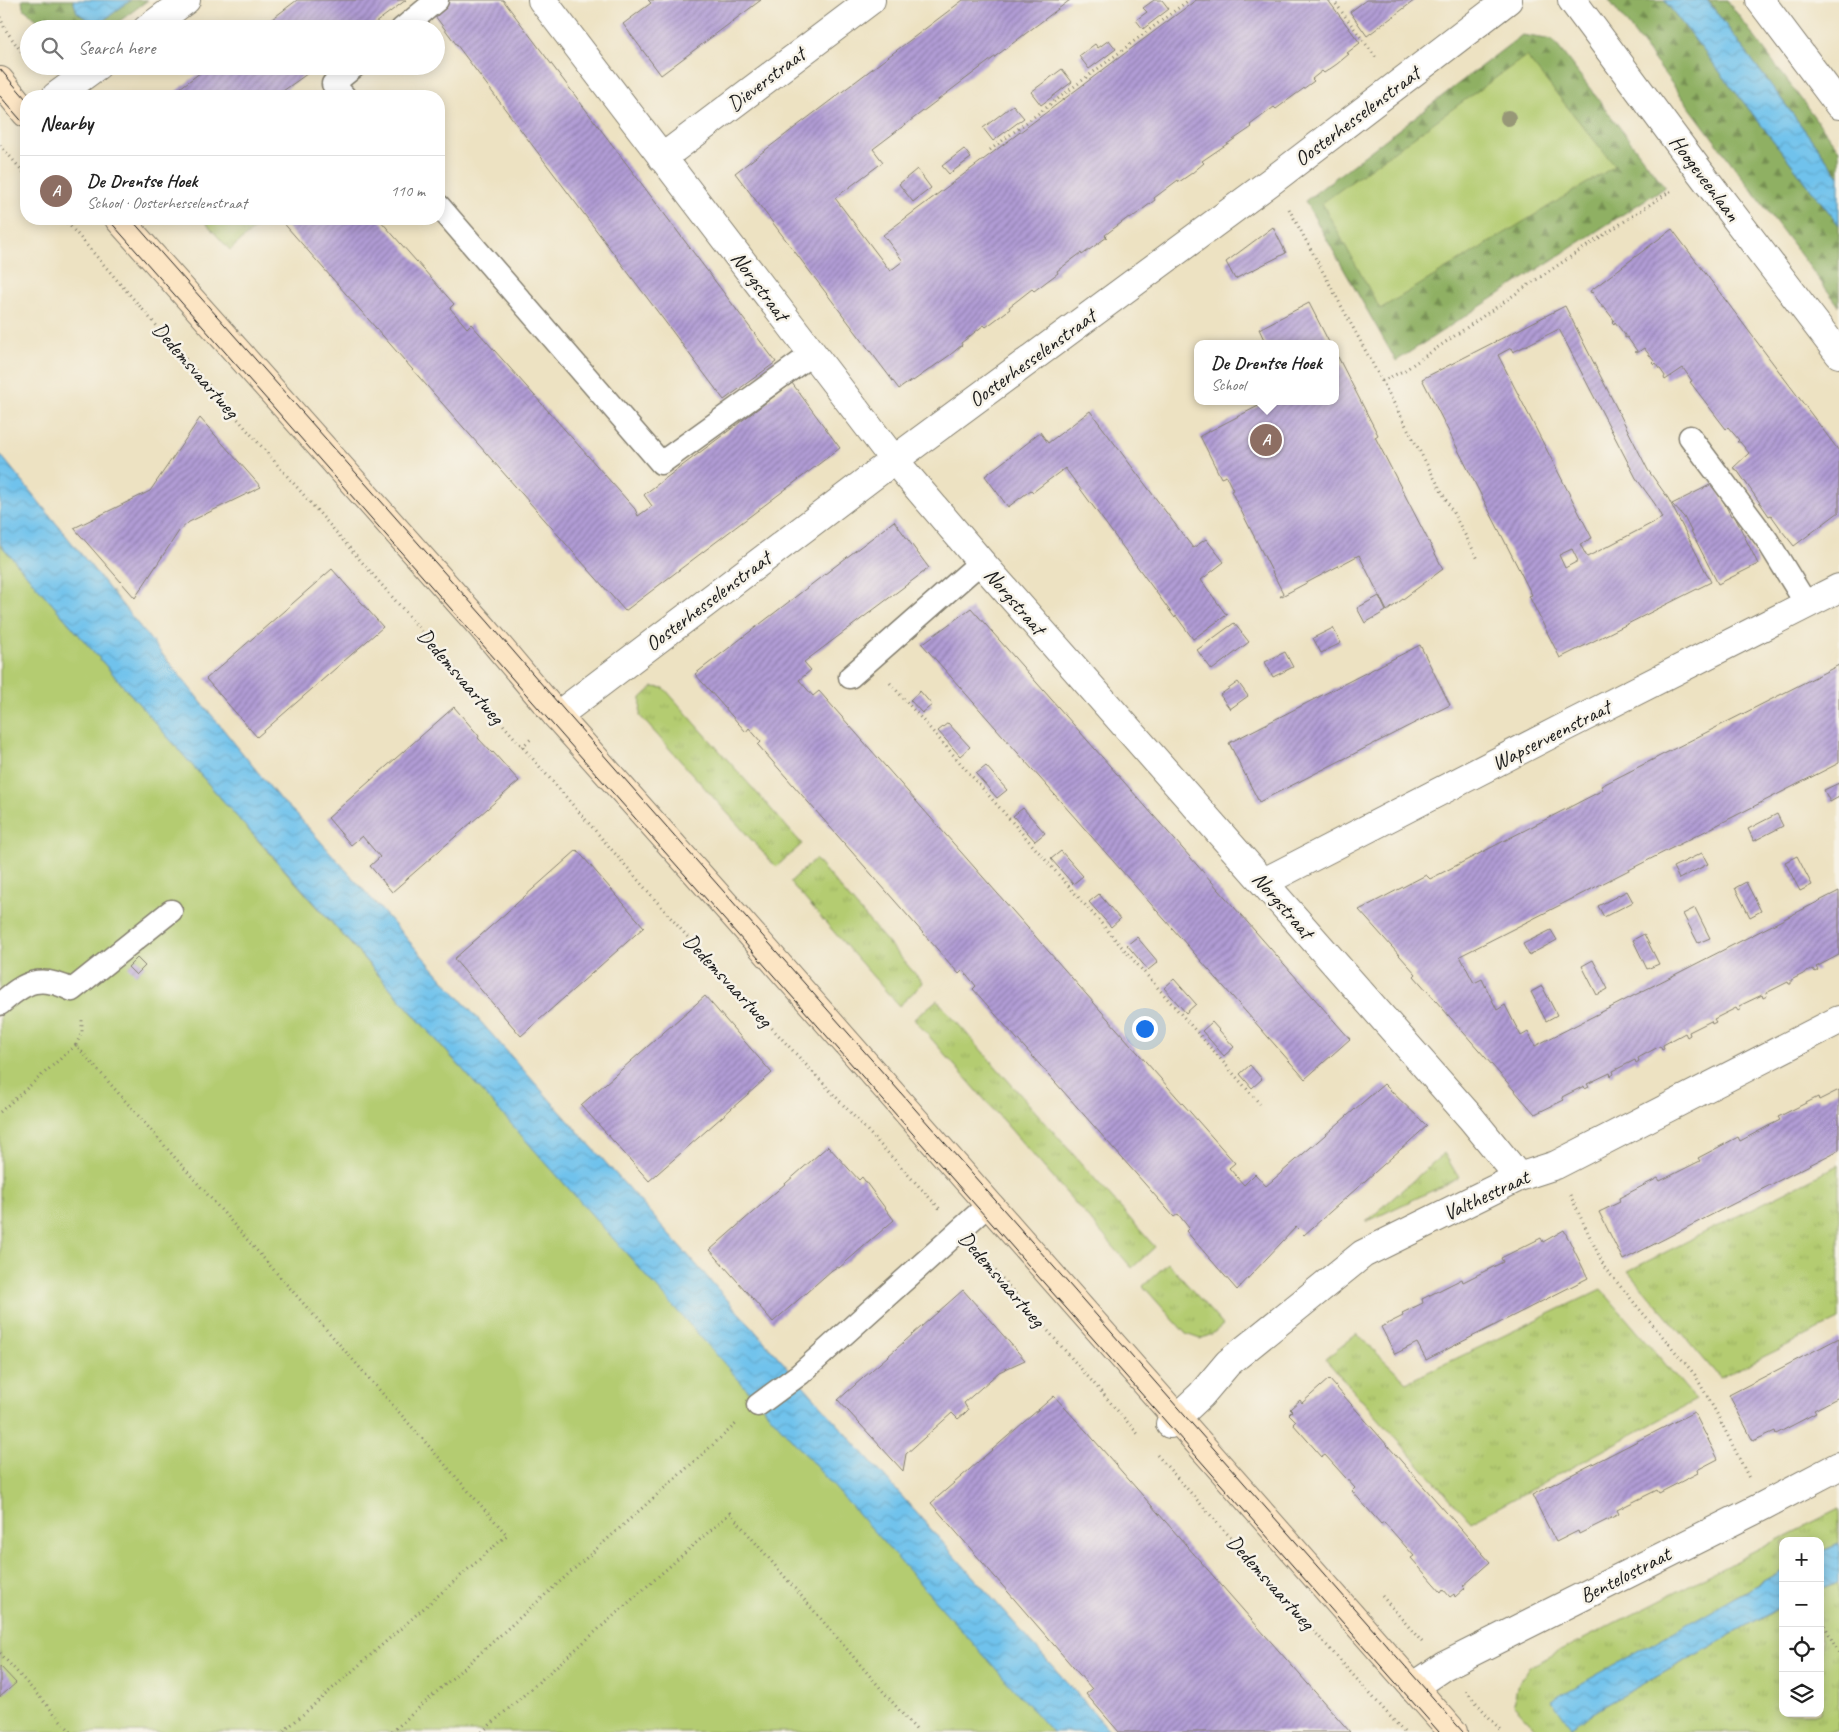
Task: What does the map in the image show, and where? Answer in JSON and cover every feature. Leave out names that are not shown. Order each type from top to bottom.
[{"type":"street","points":[[159,20],[186,0]]},
{"type":"street","name":"Norgstraat","points":[[542,0],[894,460],[981,562],[1471,1118],[1519,1177]]},
{"type":"street","name":"Dieverstraat","points":[[662,158],[871,0]]},
{"type":"street","name":"Oosterhesselenstraat","points":[[557,716],[894,460],[1273,180],[1508,0]]},
{"type":"street","name":"Hoogeveenlaan","points":[[1572,0],[1839,354]]},
{"type":"street","points":[[1760,0],[1839,105]]},
{"type":"street","points":[[64,90],[84,75]]},
{"type":"street","points":[[0,81],[20,106]]},
{"type":"street","name":"Dedemsvaartweg","points":[[124,225],[483,628],[557,716],[989,1204],[1173,1420],[1453,1732]]},
{"type":"street","name":"Wapserveenstraat","points":[[1264,882],[1839,588]]},
{"type":"street","name":"Valthestraat","points":[[1173,1420],[1201,1394],[1228,1364],[1363,1254],[1519,1177],[1556,1165],[1839,1020]]},
{"type":"street","name":"Bentelostraat","points":[[1413,1687],[1444,1666],[1839,1466]]},
{"type":"lane","points":[[413,20],[437,0]]},
{"type":"lane","points":[[338,90],[333,84],[344,75]]},
{"type":"lane","points":[[445,213],[661,463],[812,354]]},
{"type":"lane","points":[[1690,437],[1767,540],[1807,604]]},
{"type":"lane","points":[[850,677],[981,562]]},
{"type":"lane","points":[[0,1004],[15,990],[34,981],[55,982],[72,990],[171,911]]},
{"type":"lane","points":[[758,1404],[800,1374],[989,1204]]},
{"type":"path","points":[[990,150],[1189,0]]},
{"type":"path","points":[[1333,0],[1396,86]]},
{"type":"path","points":[[0,17],[5,29],[20,50]]},
{"type":"path","points":[[0,145],[20,168]]},
{"type":"path","points":[[1382,381],[1405,370],[1540,277],[1700,172]]},
{"type":"path","points":[[1273,180],[1478,559]]},
{"type":"path","name":"Dedemsvaartweg","points":[[69,225],[691,941],[960,1230],[1140,1436]]},
{"type":"path","points":[[870,660],[1260,1104]]},
{"type":"path","points":[[0,1112],[76,1045],[507,1535],[283,1732]]},
{"type":"path","points":[[1556,1165],[1604,1268],[1695,1375],[1716,1412],[1763,1506]]},
{"type":"path","points":[[392,1732],[758,1404]]},
{"type":"path","name":"Dedemsvaartweg","points":[[1153,1450],[1404,1732]]},
{"type":"path","points":[[482,1732],[730,1513],[918,1732]]},
{"type":"path","points":[[1824,1624],[1839,1654]]},
{"type":"path","points":[[0,1653],[71,1732]]},
{"type":"green space","points":[[22,0],[73,0],[77,12],[88,20],[37,20],[23,8]]},
{"type":"green space","points":[[131,0],[148,0],[121,20],[104,20]]},
{"type":"green space","points":[[1609,0],[1664,0],[1839,225],[1839,306]]},
{"type":"green space","points":[[1707,0],[1727,0],[1839,150],[1839,176]]},
{"type":"green space","points":[[1522,35],[1553,40],[1665,187],[1396,361],[1305,201]]},
{"type":"green space","points":[[1526,56],[1615,166],[1380,309],[1322,203]]},
{"type":"green space","points":[[207,225],[259,225],[230,250]]},
{"type":"green space","points":[[0,544],[245,826],[1055,1732],[0,1732]]},
{"type":"green space","points":[[653,687],[664,688],[802,844],[776,867],[640,716],[641,698]]},
{"type":"green space","points":[[815,859],[923,983],[899,1006],[790,882]]},
{"type":"green space","points":[[937,1000],[1155,1247],[1132,1268],[914,1019]]},
{"type":"green space","points":[[1444,1153],[1459,1178],[1366,1222]]},
{"type":"green space","points":[[1839,1165],[1839,1320],[1720,1378],[1628,1271]]},
{"type":"green space","points":[[1168,1263],[1223,1325],[1212,1334],[1200,1339],[1186,1334],[1143,1286]]},
{"type":"green space","points":[[1601,1289],[1696,1400],[1471,1522],[1325,1359],[1357,1334],[1407,1382]]},
{"type":"green space","points":[[1839,1509],[1839,1544],[1824,1550],[1824,1537],[1783,1537]]},
{"type":"green space","points":[[1779,1539],[1779,1572],[1731,1599],[1571,1727],[1606,1705],[1779,1608],[1779,1717],[1824,1717],[1824,1588],[1839,1582],[1839,1732],[1539,1732],[1513,1705],[1517,1687],[1529,1667]]},
{"type":"water","points":[[73,0],[131,0],[104,20],[88,20],[77,12]]},
{"type":"water","points":[[1664,0],[1707,0],[1839,176],[1839,225]]},
{"type":"water","points":[[0,454],[278,797],[298,816],[1111,1732],[1052,1732],[245,826],[0,544]]},
{"type":"water","points":[[1839,1544],[1839,1582],[1824,1588],[1824,1582],[1824,1550]]},
{"type":"water","points":[[1779,1572],[1779,1608],[1606,1705],[1571,1727],[1552,1700]]},
{"type":"building","points":[[297,0],[406,0],[379,20],[271,20]]},
{"type":"building","points":[[447,0],[503,0],[776,362],[724,400],[445,29],[445,20],[438,20],[432,12]]},
{"type":"building","points":[[648,0],[761,0],[661,75],[623,24],[651,3]]},
{"type":"building","points":[[963,0],[1070,0],[873,149],[883,162],[835,198],[890,271],[903,261],[883,235],[1196,0],[1328,0],[1360,43],[1337,64],[1324,73],[1322,71],[1312,79],[1314,81],[1276,109],[1274,107],[1250,125],[1252,127],[1202,161],[1204,163],[1192,173],[1179,182],[1178,180],[1130,219],[1129,217],[1105,235],[1107,237],[1082,255],[1081,253],[1034,291],[1032,289],[986,327],[984,325],[961,343],[962,345],[950,355],[899,389],[735,173]]},
{"type":"building","points":[[1154,0],[1162,0],[1169,9],[1143,29],[1136,20],[1147,12],[1143,8]]},
{"type":"building","points":[[1366,0],[1415,0],[1367,36],[1350,12]]},
{"type":"building","points":[[1109,40],[1116,49],[1089,69],[1079,56],[1095,44],[1098,48]]},
{"type":"building","points":[[1062,69],[1072,82],[1041,105],[1031,92]]},
{"type":"building","points":[[197,75],[305,75],[284,90],[177,90]]},
{"type":"building","points":[[1013,105],[1024,118],[993,141],[983,128]]},
{"type":"building","points":[[964,149],[971,158],[949,174],[942,166]]},
{"type":"building","points":[[917,169],[931,188],[913,202],[899,184]]},
{"type":"building","points":[[285,225],[384,225],[454,304],[450,308],[467,328],[471,324],[635,509],[638,516],[652,506],[644,495],[646,493],[792,383],[840,448],[625,611]]},
{"type":"building","points":[[1273,227],[1286,253],[1235,279],[1226,262]]},
{"type":"building","points":[[1672,229],[1839,451],[1839,512],[1794,546],[1781,531],[1771,515],[1769,516],[1737,470],[1733,468],[1749,453],[1740,442],[1737,442],[1739,440],[1728,427],[1726,429],[1690,382],[1692,381],[1683,368],[1665,380],[1665,376],[1656,363],[1654,365],[1652,363],[1654,361],[1644,348],[1637,353],[1635,352],[1637,351],[1627,337],[1625,338],[1625,335],[1615,322],[1614,324],[1612,322],[1614,320],[1604,307],[1602,308],[1590,291]]},
{"type":"building","points":[[1309,303],[1328,340],[1264,340],[1259,329]]},
{"type":"building","points":[[1565,306],[1648,470],[1668,498],[1711,582],[1560,658],[1529,596],[1532,595],[1422,379]],"holes":[[[1559,329],[1636,478],[1655,504],[1662,518],[1587,557],[1580,544],[1592,538],[1498,355],[1511,348],[1513,352]],[[1572,549],[1578,561],[1565,568],[1559,555]]]},
{"type":"building","points":[[1339,359],[1378,435],[1375,437],[1443,569],[1387,611],[1359,555],[1280,597],[1283,593],[1231,491],[1233,490],[1226,476],[1221,478],[1200,436],[1260,405],[1339,405]]},
{"type":"building","points":[[1090,411],[1193,548],[1206,539],[1224,562],[1201,580],[1225,613],[1228,614],[1193,639],[1176,616],[1175,618],[1065,468],[1033,492],[1031,490],[1008,507],[985,476],[1040,432],[1048,443]]},
{"type":"building","points":[[200,418],[261,487],[189,522],[179,531],[135,598],[74,528],[150,491]]},
{"type":"building","points":[[1714,483],[1731,516],[1734,515],[1758,564],[1718,584],[1684,517],[1672,504]]},
{"type":"building","points":[[894,521],[929,568],[804,662],[811,670],[799,680],[813,696],[819,691],[1235,1163],[1229,1168],[1244,1185],[1255,1174],[1266,1186],[1384,1084],[1427,1126],[1304,1235],[1296,1227],[1237,1290],[1186,1231],[1189,1228],[1178,1214],[1174,1217],[973,989],[976,986],[963,970],[959,974],[758,745],[761,742],[749,728],[746,732],[695,674]]},
{"type":"building","points":[[332,569],[383,627],[257,737],[206,679]]},
{"type":"building","points":[[1379,596],[1386,611],[1365,623],[1357,608]]},
{"type":"building","points":[[971,608],[1350,1039],[1305,1079],[922,644]]},
{"type":"building","points":[[1234,623],[1249,642],[1212,670],[1197,650]]},
{"type":"building","points":[[1333,628],[1341,643],[1321,653],[1313,638]]},
{"type":"building","points":[[1420,645],[1450,705],[1259,802],[1229,743]]},
{"type":"building","points":[[1285,652],[1293,667],[1273,677],[1265,662]]},
{"type":"building","points":[[1839,665],[1839,763],[1460,956],[1474,983],[1482,979],[1497,1010],[1505,1005],[1521,1036],[1528,1032],[1535,1046],[1839,891],[1839,955],[1816,967],[1818,970],[1815,972],[1813,969],[1791,980],[1791,984],[1788,982],[1766,993],[1767,996],[1763,998],[1762,995],[1739,1006],[1741,1009],[1738,1011],[1736,1008],[1714,1019],[1716,1022],[1712,1024],[1711,1021],[1689,1032],[1690,1035],[1687,1037],[1685,1033],[1663,1045],[1664,1049],[1662,1050],[1660,1046],[1638,1058],[1639,1061],[1636,1063],[1635,1060],[1613,1071],[1614,1074],[1611,1076],[1610,1073],[1587,1084],[1589,1087],[1585,1089],[1584,1086],[1562,1097],[1564,1100],[1535,1114],[1359,910],[1426,875],[1430,879],[1603,790],[1601,786]]},
{"type":"building","points":[[1238,682],[1248,696],[1230,709],[1220,695]]},
{"type":"building","points":[[920,691],[932,705],[922,713],[910,700]]},
{"type":"building","points":[[454,707],[479,736],[478,738],[519,781],[392,892],[370,866],[380,857],[362,836],[351,845],[328,818]]},
{"type":"building","points":[[948,723],[970,747],[960,756],[938,731]]},
{"type":"building","points":[[986,766],[1007,790],[997,798],[976,774]]},
{"type":"building","points":[[1839,783],[1839,797],[1830,802],[1824,790]]},
{"type":"building","points":[[1023,808],[1045,833],[1035,841],[1013,816]]},
{"type":"building","points":[[1777,814],[1783,826],[1754,841],[1748,829]]},
{"type":"building","points":[[577,850],[644,927],[521,1036],[454,959]]},
{"type":"building","points":[[1061,851],[1083,876],[1073,884],[1051,859]]},
{"type":"building","points":[[1702,853],[1708,864],[1679,879],[1673,867]]},
{"type":"building","points":[[1797,856],[1812,885],[1800,891],[1785,862]]},
{"type":"building","points":[[1746,882],[1761,911],[1750,917],[1735,888]]},
{"type":"building","points":[[1627,891],[1633,902],[1604,917],[1598,906]]},
{"type":"building","points":[[1099,894],[1120,919],[1111,927],[1089,902]]},
{"type":"building","points":[[1695,908],[1710,938],[1698,943],[1683,914]]},
{"type":"building","points":[[1551,930],[1557,940],[1529,955],[1523,944]]},
{"type":"building","points":[[1644,934],[1659,964],[1647,969],[1633,940]]},
{"type":"building","points":[[1137,937],[1158,962],[1148,970],[1127,945]]},
{"type":"building","points":[[137,958],[145,966],[136,975],[128,967]]},
{"type":"building","points":[[1593,960],[1608,989],[1597,995],[1582,966]]},
{"type":"building","points":[[1174,979],[1196,1004],[1186,1013],[1164,988]]},
{"type":"building","points":[[1542,986],[1557,1015],[1546,1021],[1531,992]]},
{"type":"building","points":[[705,996],[772,1073],[649,1181],[581,1105]]},
{"type":"building","points":[[1212,1022],[1234,1047],[1224,1056],[1202,1031]]},
{"type":"building","points":[[1250,1065],[1262,1079],[1252,1088],[1240,1074]]},
{"type":"building","points":[[1839,1090],[1839,1150],[1623,1260],[1599,1212],[1620,1202],[1619,1198],[1658,1178],[1660,1181],[1700,1161],[1698,1158],[1738,1137],[1740,1141],[1780,1120],[1778,1117],[1818,1097],[1819,1100]]},
{"type":"building","points":[[828,1146],[859,1180],[862,1177],[894,1220],[839,1268],[837,1267],[832,1270],[773,1322],[710,1250]]},
{"type":"building","points":[[1564,1230],[1588,1278],[1426,1360],[1417,1343],[1395,1354],[1381,1327],[1403,1316],[1402,1313],[1423,1303],[1422,1299],[1462,1279],[1463,1282],[1503,1262],[1501,1258],[1541,1238],[1543,1242]]},
{"type":"building","points":[[963,1290],[1025,1360],[999,1372],[964,1403],[968,1410],[964,1414],[958,1419],[952,1413],[906,1454],[903,1471],[838,1400]]},
{"type":"building","points":[[1839,1338],[1839,1397],[1814,1410],[1816,1413],[1776,1434],[1775,1431],[1753,1441],[1729,1395]]},
{"type":"building","points":[[1329,1379],[1490,1562],[1463,1586],[1465,1588],[1455,1597],[1454,1594],[1450,1597],[1443,1589],[1441,1592],[1411,1558],[1414,1556],[1384,1522],[1381,1524],[1352,1491],[1355,1488],[1325,1455],[1322,1457],[1293,1424],[1296,1421],[1289,1414],[1292,1411],[1290,1409],[1300,1400],[1302,1403]]},
{"type":"building","points":[[1054,1396],[1350,1732],[1119,1732],[1086,1694],[1092,1689],[931,1503]]},
{"type":"building","points":[[1694,1412],[1718,1459],[1697,1470],[1698,1473],[1659,1493],[1657,1490],[1617,1510],[1619,1514],[1579,1534],[1578,1531],[1556,1542],[1532,1495]]},
{"type":"building","points":[[0,1666],[16,1683],[0,1697]]},
{"type":"tram line","points":[[0,69],[20,92]]},
{"type":"tram line","points":[[0,96],[20,119]]},
{"type":"tram line","points":[[113,225],[1439,1732]]},
{"type":"tram line","points":[[136,225],[489,623],[1463,1732]]},
{"type":"place","name":"De Drentse Hoek","points":[[1266,440]]}]
